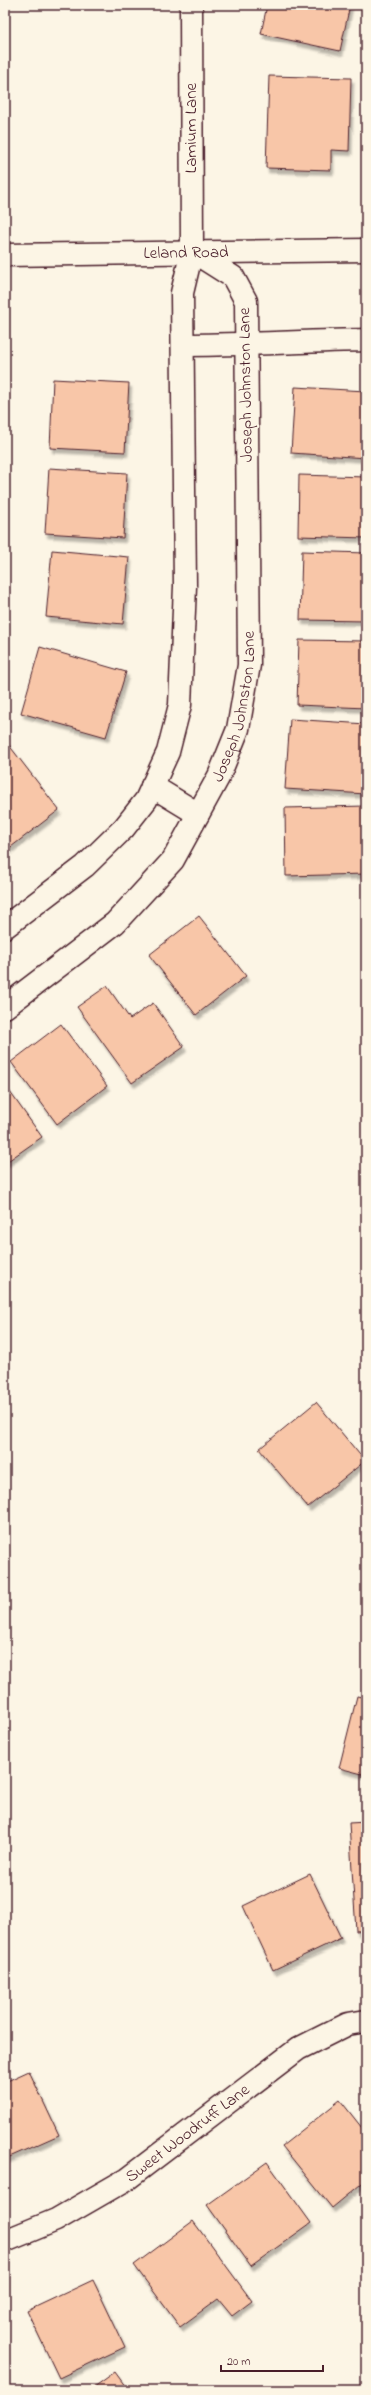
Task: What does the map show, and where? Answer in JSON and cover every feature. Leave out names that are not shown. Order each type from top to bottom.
[{"type":"street","name":"Lamium Lane","points":[[191,5],[192,251]]},
{"type":"street","name":"Leland Road","points":[[5,255],[192,251],[366,250]]},
{"type":"street","points":[[5,927],[84,866],[124,828],[146,800],[168,752],[180,705],[185,586],[184,345],[182,293],[192,251]]},
{"type":"street","name":"Joseph Johnston Lane","points":[[5,1007],[115,923],[173,860],[219,776],[238,729],[249,665],[246,301],[233,277],[192,251]]},
{"type":"street","points":[[184,345],[246,345],[282,342],[366,340]]},
{"type":"street","points":[[152,786],[198,814]]},
{"type":"street","name":"Sweet Woodruff Lane","points":[[5,2241],[56,2220],[127,2179],[298,2049],[348,2024],[366,2021]]},
{"type":"building","points":[[267,5],[350,5],[340,51],[261,34]]},
{"type":"building","points":[[269,76],[351,78],[349,151],[331,150],[331,170],[266,168]]},
{"type":"building","points":[[53,379],[129,383],[125,452],[50,448]]},
{"type":"building","points":[[295,387],[366,391],[366,458],[291,453]]},
{"type":"building","points":[[49,468],[127,473],[123,538],[45,533]]},
{"type":"building","points":[[299,475],[366,477],[366,538],[298,536]]},
{"type":"building","points":[[52,550],[129,557],[123,624],[46,617]]},
{"type":"building","points":[[302,551],[366,553],[366,621],[300,620]]},
{"type":"building","points":[[299,640],[366,641],[366,708],[297,705]]},
{"type":"building","points":[[40,647],[126,672],[106,737],[21,713]]},
{"type":"building","points":[[290,719],[366,724],[366,794],[285,789]]},
{"type":"building","points":[[5,740],[59,810],[7,850],[5,848]]},
{"type":"building","points":[[365,806],[366,874],[286,876],[285,808]]},
{"type":"building","points":[[199,916],[246,976],[196,1015],[149,955]]},
{"type":"building","points":[[107,986],[130,1019],[153,1003],[184,1047],[132,1083],[77,1007]]},
{"type":"building","points":[[61,1024],[107,1086],[57,1124],[11,1062]]},
{"type":"building","points":[[5,1085],[42,1137],[5,1163]]},
{"type":"building","points":[[316,1402],[365,1461],[308,1507],[259,1449]]},
{"type":"building","points":[[357,1696],[366,1698],[366,1775],[339,1768]]},
{"type":"building","points":[[366,1822],[366,1930],[356,1931],[349,1823]]},
{"type":"building","points":[[310,1874],[341,1938],[273,1970],[243,1906]]},
{"type":"building","points":[[29,2071],[59,2135],[5,2159],[5,2082]]},
{"type":"building","points":[[340,2100],[366,2133],[366,2180],[332,2208],[282,2146]]},
{"type":"building","points":[[267,2162],[311,2223],[251,2266],[207,2205]]},
{"type":"building","points":[[193,2221],[252,2301],[232,2316],[218,2299],[180,2327],[134,2265]]},
{"type":"building","points":[[93,2280],[125,2347],[59,2378],[27,2311]]},
{"type":"building","points":[[115,2372],[128,2390],[90,2390]]}]
